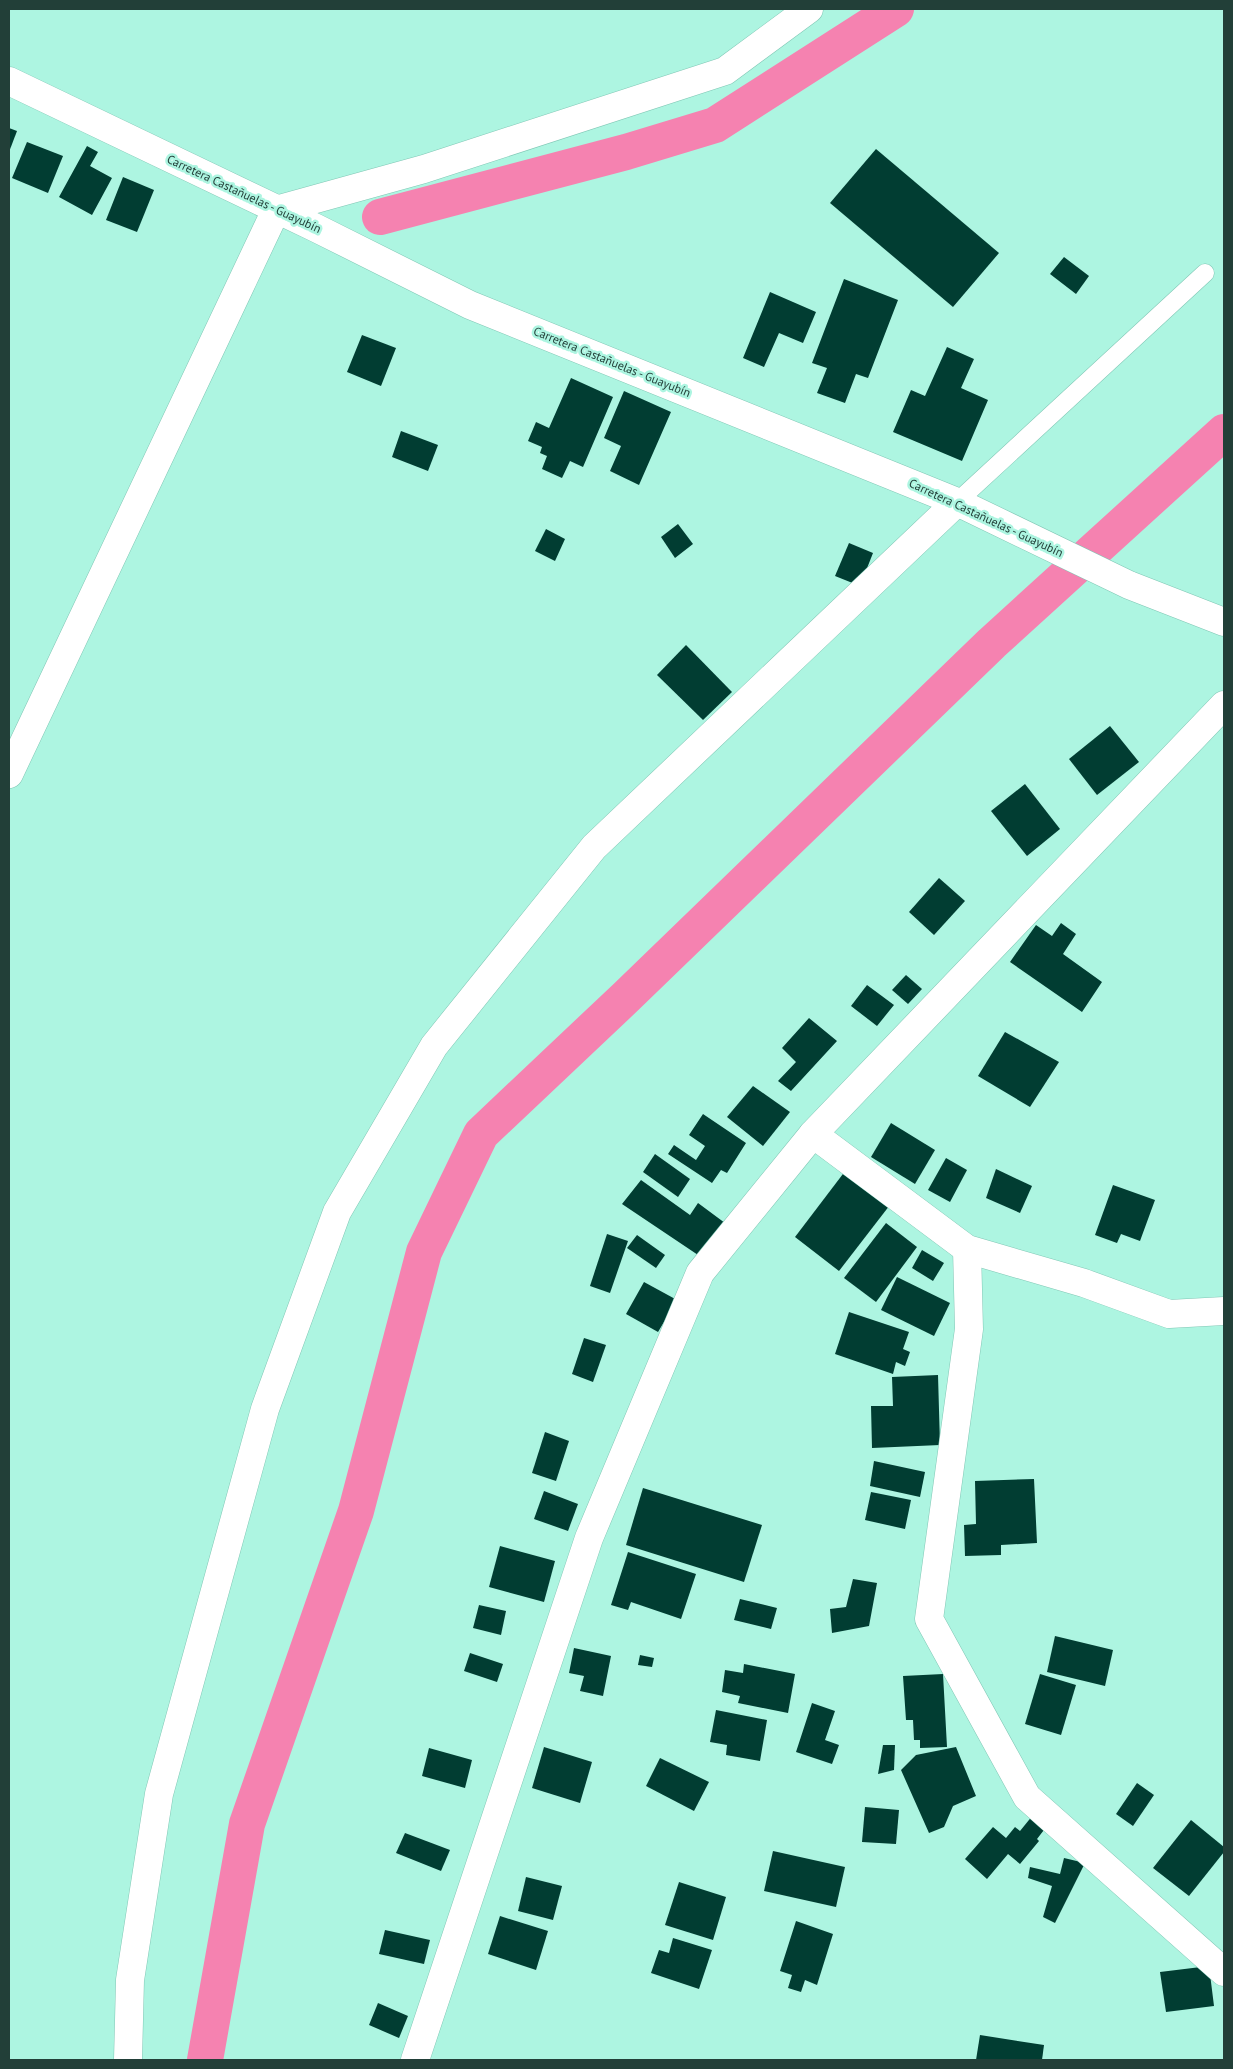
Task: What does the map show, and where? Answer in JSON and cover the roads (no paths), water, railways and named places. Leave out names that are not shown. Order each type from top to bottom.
[{"type":"street","points":[[9,774],[276,210],[424,170],[725,71],[809,9]]},
{"type":"street","name":"Carretera Castañuelas - Guayubín","points":[[9,82],[470,305],[957,502],[1129,585],[1224,622]]},
{"type":"street","points":[[128,2060],[130,1980],[159,1794],[265,1409],[337,1212],[434,1046],[594,847],[957,502]]},
{"type":"street","points":[[415,2060],[589,1538],[700,1273],[814,1134],[1224,705]]},
{"type":"street","points":[[814,1134],[966,1249],[1084,1283],[1169,1314],[1224,1311]]},
{"type":"street","points":[[966,1249],[968,1329],[929,1619],[1028,1797],[1224,1972]]},
{"type":"lane","points":[[957,502],[1205,273]]},
{"type":"waterway","points":[[380,217],[626,152],[715,125],[896,9]]},
{"type":"waterway","points":[[205,2060],[247,1824],[356,1511],[424,1252],[481,1134],[626,997],[992,643],[1224,432]]}]
